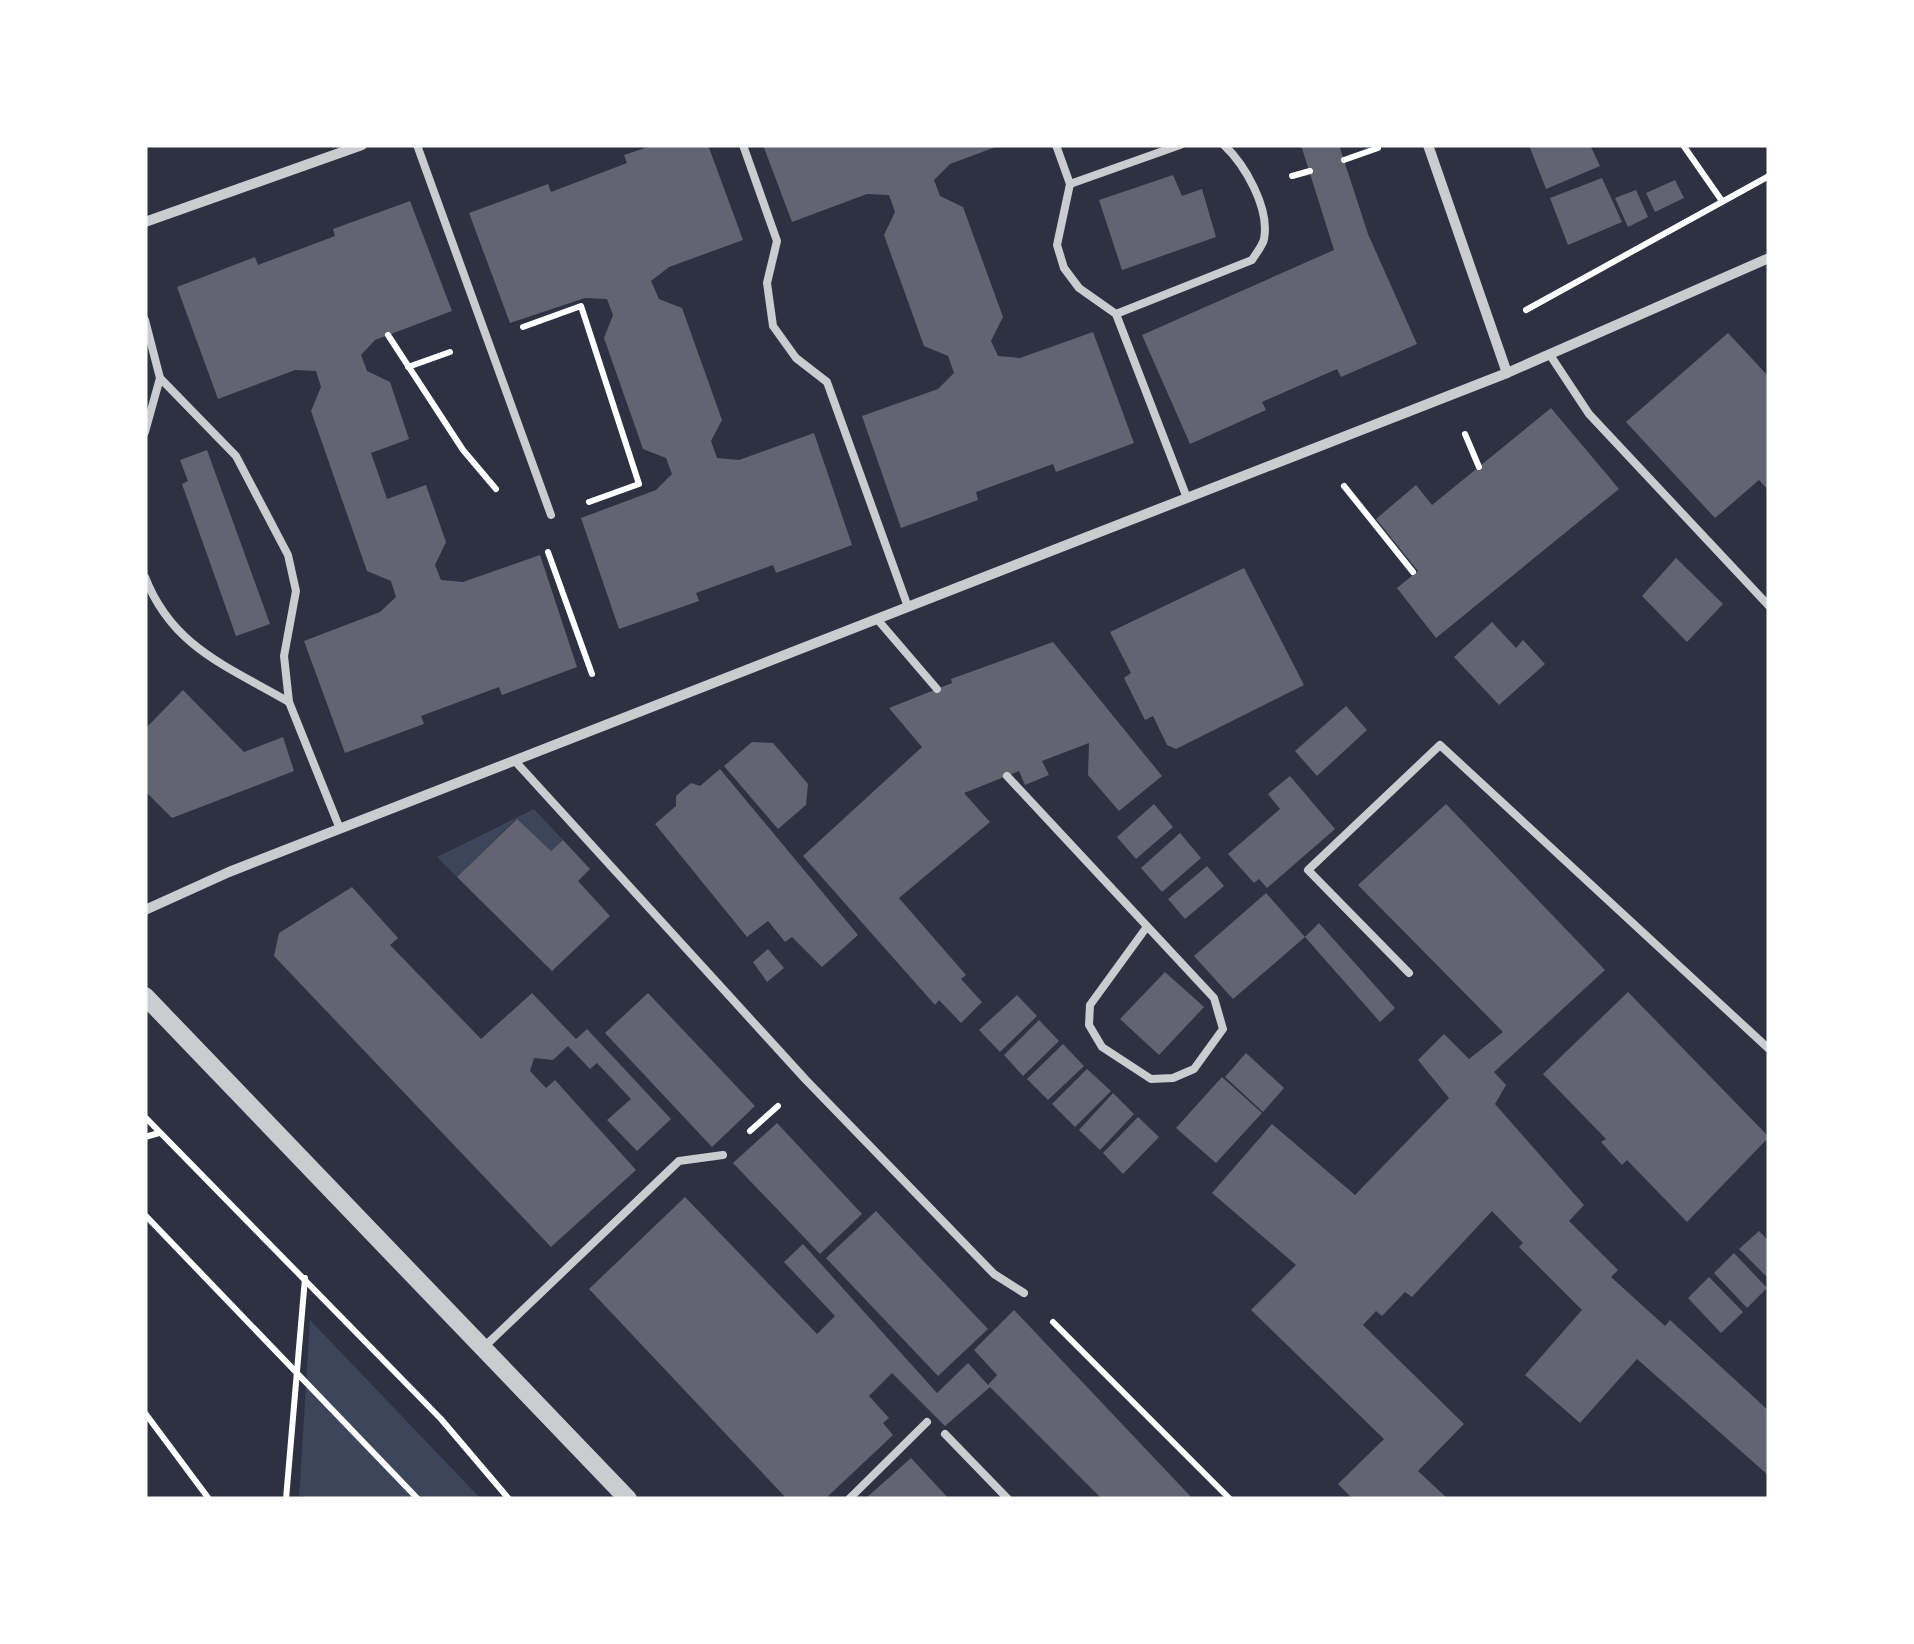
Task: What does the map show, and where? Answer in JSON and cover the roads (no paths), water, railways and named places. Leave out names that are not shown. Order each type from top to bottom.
[{"type":"street","points":[[145,222],[362,145]]},
{"type":"street","points":[[1428,145],[1507,373]]},
{"type":"street","points":[[145,910],[340,829],[1507,373],[1769,258]]},
{"type":"street","points":[[145,996],[628,1499]]},
{"type":"lane","points":[[417,145],[551,516]]},
{"type":"lane","points":[[743,145],[776,241],[767,283],[773,326],[796,358],[827,382],[908,607]]},
{"type":"lane","points":[[1056,145],[1070,184],[1057,245],[1064,268],[1079,288],[1116,314],[1187,498]]},
{"type":"lane","points":[[1070,184],[1180,145]]},
{"type":"lane","points":[[1116,314],[1252,260],[1264,239],[1259,203],[1242,162],[1224,145]]},
{"type":"lane","points":[[145,320],[160,378],[236,456],[288,554],[296,592],[284,656],[289,702],[340,829]]},
{"type":"lane","points":[[1550,355],[1589,414],[1769,606]]},
{"type":"lane","points":[[145,432],[160,378]]},
{"type":"lane","points":[[145,577],[158,610],[186,642],[289,702]]},
{"type":"lane","points":[[877,620],[937,689]]},
{"type":"lane","points":[[1409,972],[1308,870],[1440,746],[1769,1049]]},
{"type":"lane","points":[[515,761],[806,1080],[994,1274],[1024,1293]]},
{"type":"lane","points":[[1008,776],[1214,998],[1223,1029],[1194,1069],[1173,1078],[1151,1080],[1102,1047],[1089,1025],[1090,1004],[1146,928]]},
{"type":"lane","points":[[483,1348],[679,1161],[723,1155]]},
{"type":"lane","points":[[849,1499],[927,1422]]},
{"type":"lane","points":[[945,1434],[1008,1499]]}]
